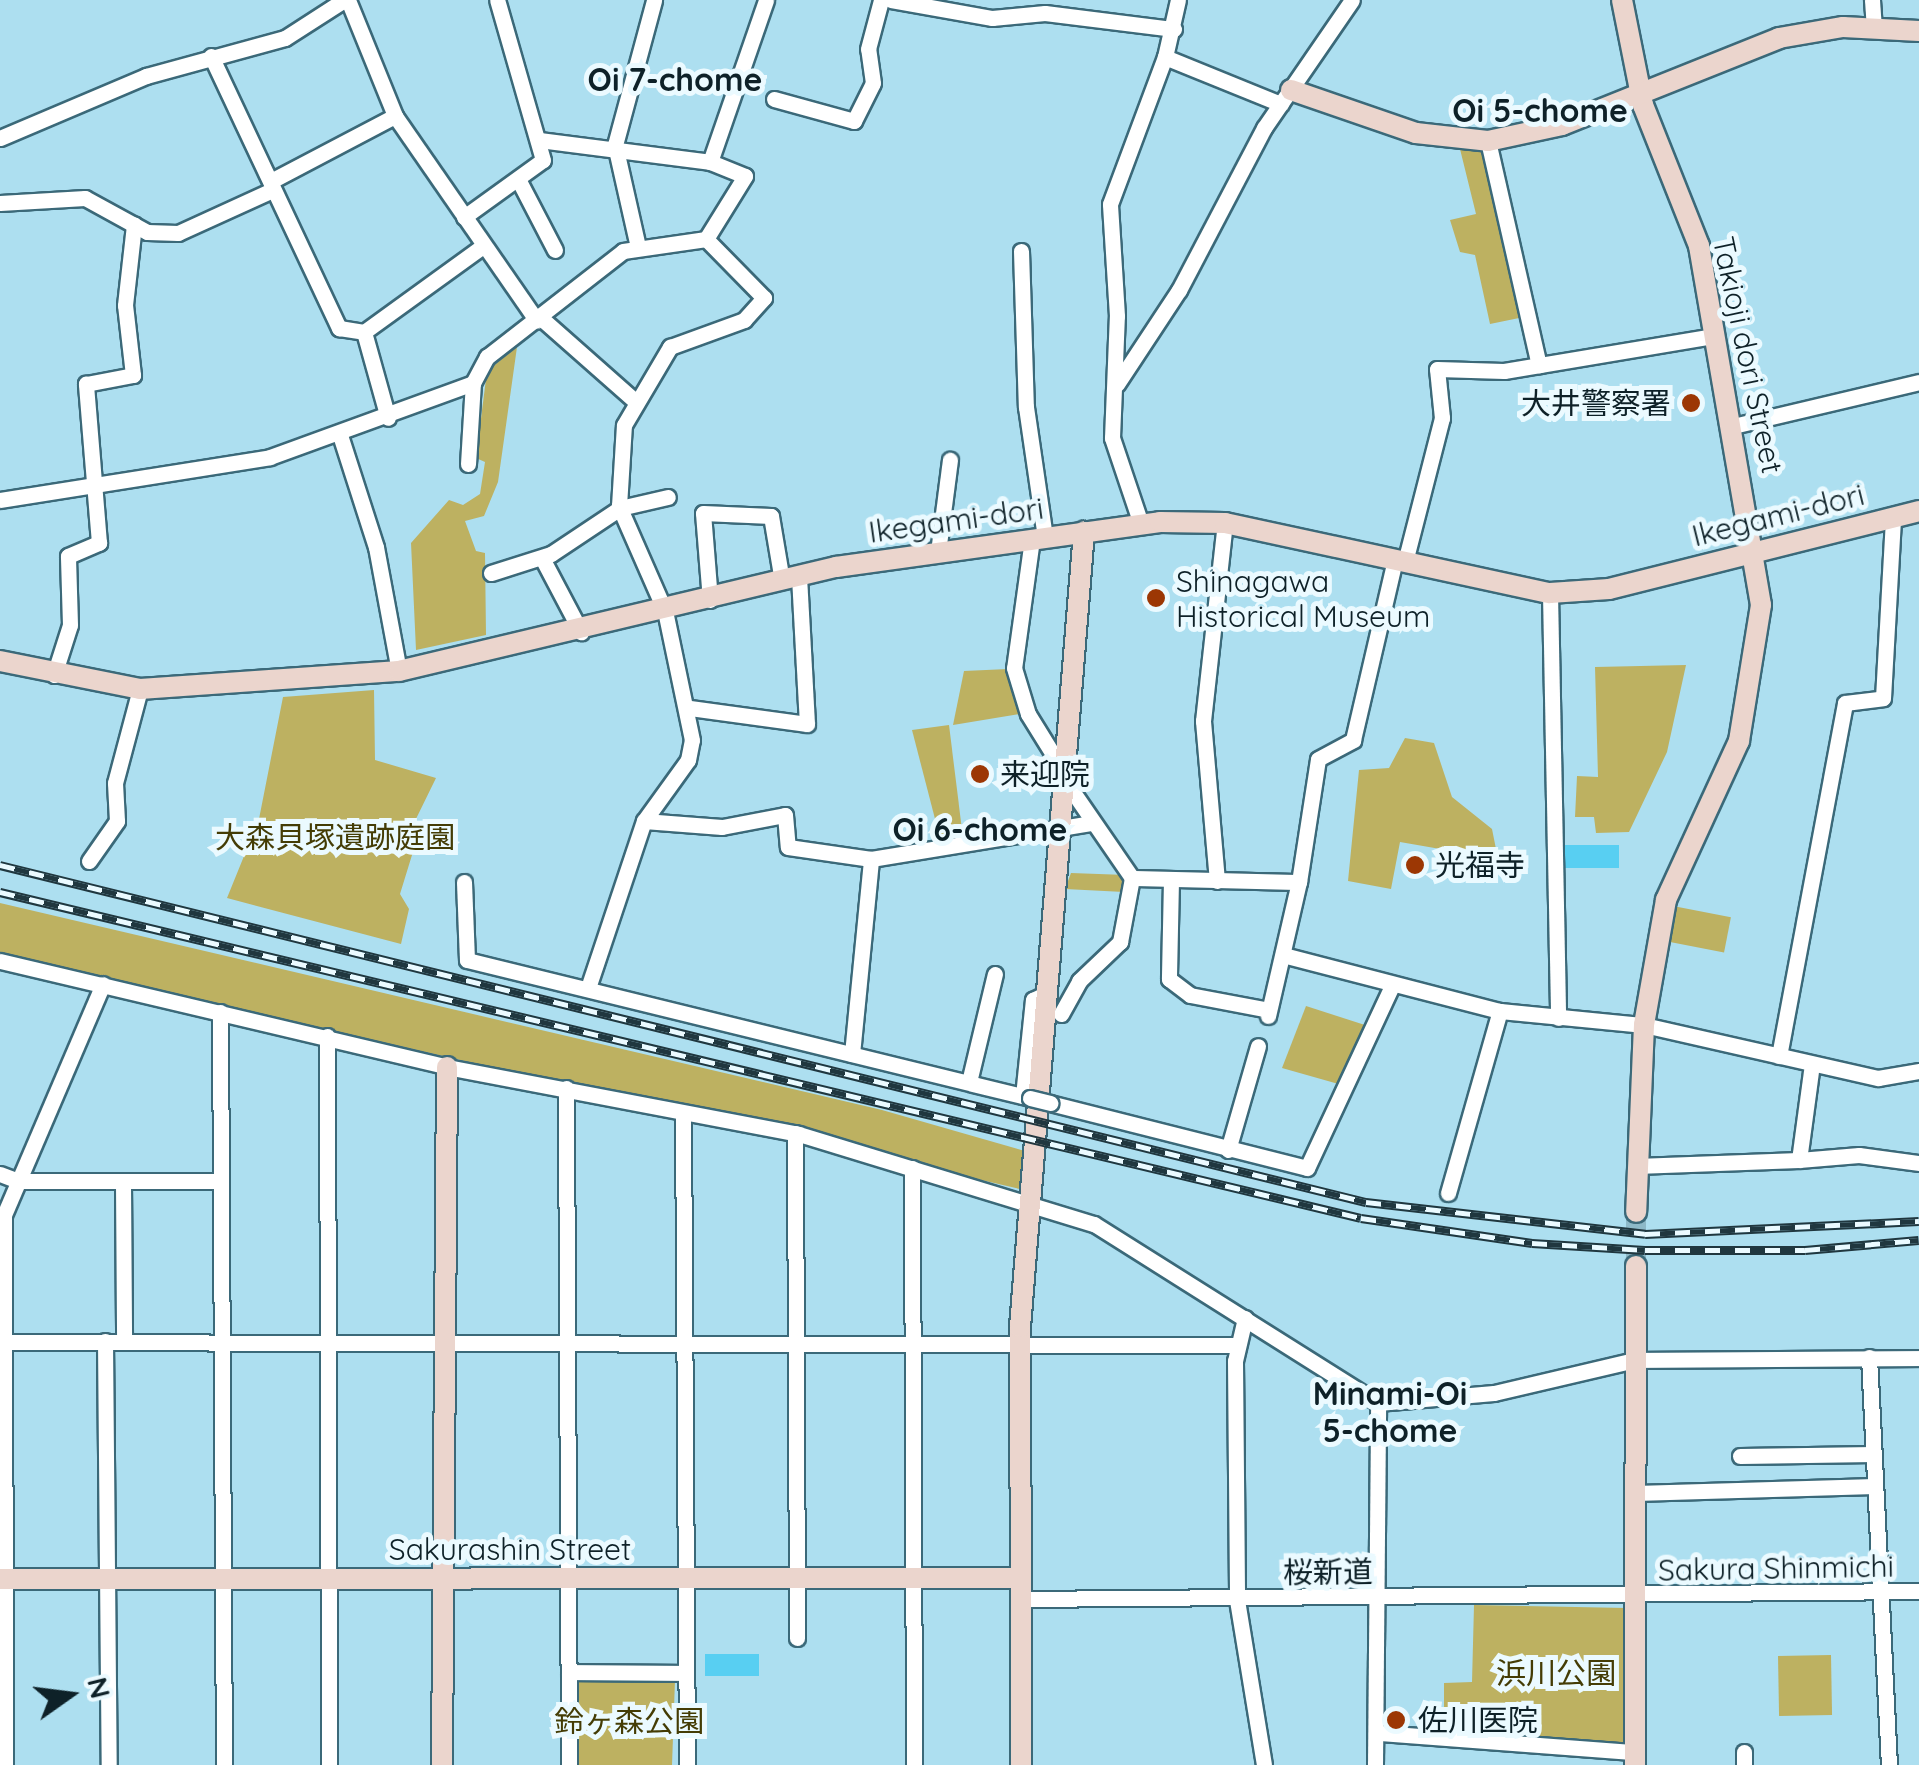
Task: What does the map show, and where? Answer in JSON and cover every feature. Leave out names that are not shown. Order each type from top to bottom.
[{"type":"street","points":[[0,138],[211,56],[284,38],[346,0],[394,116],[483,246],[539,319],[634,400]]},
{"type":"street","points":[[464,218],[543,160],[497,0]]},
{"type":"street","points":[[638,247],[615,144],[654,0]]},
{"type":"street","points":[[710,162],[766,0]]},
{"type":"street","points":[[774,98],[854,121],[873,84],[868,49],[881,0]]},
{"type":"street","points":[[891,0],[992,18],[1110,18],[1174,29]]},
{"type":"street","points":[[992,18],[993,0]]},
{"type":"street","points":[[1110,18],[1112,0]]},
{"type":"street","points":[[1142,524],[1112,438],[1116,384],[1110,204],[1166,57],[1178,0]]},
{"type":"street","points":[[1116,384],[1179,290],[1286,97],[1352,0]]},
{"type":"street","name":"Takioji dori Street","points":[[1622,0],[1639,92],[1698,241],[1756,552],[1762,605],[1739,741],[1666,900],[1644,1025],[1636,1212]]},
{"type":"street","points":[[1872,0],[1874,28]]},
{"type":"street","points":[[1166,57],[1416,134],[1488,141],[1542,132],[1779,38],[1874,28],[1919,32]]},
{"type":"street","points":[[211,56],[339,328],[364,332],[483,246]]},
{"type":"street","points":[[0,203],[86,198],[134,225],[178,233],[394,116]]},
{"type":"street","points":[[468,464],[473,383],[488,358],[623,250],[676,249],[706,239],[745,176],[710,162],[615,144],[539,140]]},
{"type":"street","points":[[1488,141],[1539,366]]},
{"type":"street","points":[[518,179],[555,250]]},
{"type":"street","points":[[54,676],[70,626],[68,556],[99,543],[86,384],[134,375],[125,305],[134,225]]},
{"type":"street","points":[[589,985],[644,821],[688,760],[690,708],[665,611],[620,508],[634,400],[670,347],[744,320],[764,298],[706,239]]},
{"type":"street","points":[[1022,251],[1026,408],[1038,539],[1016,688],[1092,823],[1132,878],[1120,942],[1078,982],[1061,1014]]},
{"type":"street","points":[[364,332],[388,418]]},
{"type":"street","points":[[1171,880],[1168,979],[1190,995],[1269,1013],[1286,956],[1318,759],[1353,740],[1442,418],[1436,369],[1539,366],[1714,336]]},
{"type":"street","points":[[1733,426],[1919,382]]},
{"type":"street","points":[[0,500],[92,490],[262,459],[388,418],[473,383]]},
{"type":"street","points":[[340,435],[376,547],[399,671]]},
{"type":"street","points":[[938,552],[950,460]]},
{"type":"street","points":[[491,573],[542,558],[620,508],[668,497]]},
{"type":"street","name":"Ikegami-dori","points":[[0,661],[54,676],[140,689],[399,671],[581,632],[790,579],[938,552],[1142,524],[1225,523],[1550,593],[1609,589],[1919,510]]},
{"type":"street","points":[[690,708],[807,724],[790,579],[771,516],[702,514],[710,600]]},
{"type":"street","points":[[1779,1056],[1845,703],[1883,698],[1894,517]]},
{"type":"street","points":[[1217,881],[1203,722],[1225,523]]},
{"type":"street","points":[[1022,1765],[1020,1340],[1084,532]]},
{"type":"street","points":[[542,558],[581,632]]},
{"type":"street","points":[[1550,593],[1558,1018]]},
{"type":"street","points":[[89,861],[117,822],[115,783],[140,689]]},
{"type":"street","points":[[644,821],[722,828],[785,814],[788,847],[871,859],[1092,823]]},
{"type":"street","points":[[852,1054],[871,859]]},
{"type":"street","points":[[1132,878],[1299,882]]},
{"type":"street","points":[[464,882],[467,960],[589,985],[1307,1168],[1391,988]]},
{"type":"street","points":[[1286,956],[1391,988],[1500,1011],[1644,1025],[1878,1078],[1919,1071]]},
{"type":"street","points":[[0,961],[448,1067],[795,1134],[1030,1208],[1094,1224],[1378,1403],[1494,1393],[1635,1360],[1919,1358]]},
{"type":"street","points":[[969,1082],[995,974]]},
{"type":"street","points":[[5,1765],[1,1342],[4,1215],[103,984]]},
{"type":"street","points":[[1027,1097],[1033,1000],[1045,994]]},
{"type":"street","points":[[1448,1193],[1500,1011]]},
{"type":"street","points":[[220,1012],[224,1765]]},
{"type":"street","points":[[327,1036],[329,1765]]},
{"type":"street","points":[[1228,1150],[1258,1046]]},
{"type":"street","points":[[1798,1160],[1812,1064]]},
{"type":"street","points":[[442,1765],[440,1340],[448,1067]]},
{"type":"street","points":[[566,1088],[569,1765]]},
{"type":"street","points":[[684,1112],[687,1765]]},
{"type":"street","points":[[795,1134],[797,1638]]},
{"type":"street","points":[[1636,1166],[1859,1155],[1919,1163]]},
{"type":"street","points":[[912,1168],[914,1765]]},
{"type":"street","points":[[0,1174],[18,1181],[221,1181]]},
{"type":"street","points":[[122,1184],[124,1341]]},
{"type":"street","points":[[1380,1734],[1634,1758],[1636,1266]]},
{"type":"street","points":[[1244,1318],[1236,1345],[1237,1600],[1264,1765]]},
{"type":"street","points":[[1,1342],[912,1339],[1236,1345]]},
{"type":"street","points":[[105,1341],[109,1765]]},
{"type":"street","points":[[1869,1357],[1889,1765]]},
{"type":"street","points":[[1375,1765],[1380,1734],[1378,1403]]},
{"type":"street","points":[[1740,1456],[1874,1454]]},
{"type":"street","points":[[1635,1493],[1876,1486]]},
{"type":"street","name":"Sakurashin Street","points":[[2,1579],[912,1578],[1021,1589]]},
{"type":"street","name":"桜新道","points":[[1021,1589],[1237,1600],[1635,1599]]},
{"type":"street","name":"Sakura Shinmichi","points":[[1635,1599],[1881,1596],[1919,1591]]},
{"type":"street","points":[[569,1672],[685,1673]]},
{"type":"green space","points":[[1460,149],[1487,150],[1524,317],[1490,324],[1475,255],[1460,252],[1450,220],[1476,214]]},
{"type":"green space","points":[[517,347],[498,482],[484,516],[465,521],[476,551],[485,553],[486,635],[416,650],[411,543],[449,500],[463,505],[480,494],[485,462],[476,458],[487,371]]},
{"type":"green space","points":[[1686,665],[1667,752],[1629,832],[1596,833],[1594,817],[1575,817],[1577,776],[1598,777],[1595,667]]},
{"type":"green space","points":[[1008,669],[1020,714],[953,725],[964,671]]},
{"type":"green space","name":"大森貝塚遺跡庭園","points":[[374,690],[375,760],[436,778],[413,825],[420,829],[400,894],[409,909],[401,944],[227,898],[259,819],[283,697]]},
{"type":"green space","points":[[949,725],[963,838],[941,842],[912,730]]},
{"type":"green space","points":[[1405,738],[1434,743],[1452,797],[1492,829],[1498,859],[1400,842],[1391,889],[1348,881],[1359,770],[1389,768]]},
{"type":"green space","points":[[1071,873],[1126,875],[1124,892],[1065,889]]},
{"type":"green space","points":[[0,903],[882,1110],[1025,1151],[1024,1190],[0,954]]},
{"type":"green space","points":[[1673,906],[1731,917],[1724,953],[1666,941]]},
{"type":"green space","points":[[1306,1006],[1368,1026],[1342,1085],[1282,1068]]},
{"type":"green space","name":"浜川公園","points":[[1474,1605],[1627,1608],[1629,1747],[1444,1729],[1444,1683],[1472,1682]]},
{"type":"green space","points":[[1831,1655],[1832,1715],[1779,1716],[1778,1656]]},
{"type":"green space","name":"鈴ヶ森公園","points":[[577,1678],[675,1681],[672,1765],[574,1765]]},
{"type":"water","points":[[1563,845],[1619,845],[1619,868],[1563,868]]},
{"type":"water","points":[[705,1654],[759,1654],[759,1676],[705,1676]]},
{"type":"tunnel","points":[[1636,1212],[1636,1266]]},
{"type":"railway","points":[[0,865],[1366,1202],[1645,1234],[1919,1221]]},
{"type":"railway","points":[[0,892],[1361,1218],[1532,1243],[1645,1250],[1805,1250],[1919,1240]]},
{"type":"place","name":"大井警察署","points":[[1691,403]]},
{"type":"place","name":"Shinagawa Historical Museum","points":[[1156,598]]},
{"type":"place","name":"来迎院","points":[[980,774]]},
{"type":"place","name":"光福寺","points":[[1415,865]]},
{"type":"place","name":"佐川医院","points":[[1396,1720]]},
{"type":"district","name":"Oi 7-chome","points":[[675,79]]},
{"type":"district","name":"Oi 5-chome","points":[[1540,110]]},
{"type":"district","name":"Oi 6-chome","points":[[980,829]]},
{"type":"district","name":"Minami-Oi 5-chome","points":[[1390,1412]]}]
